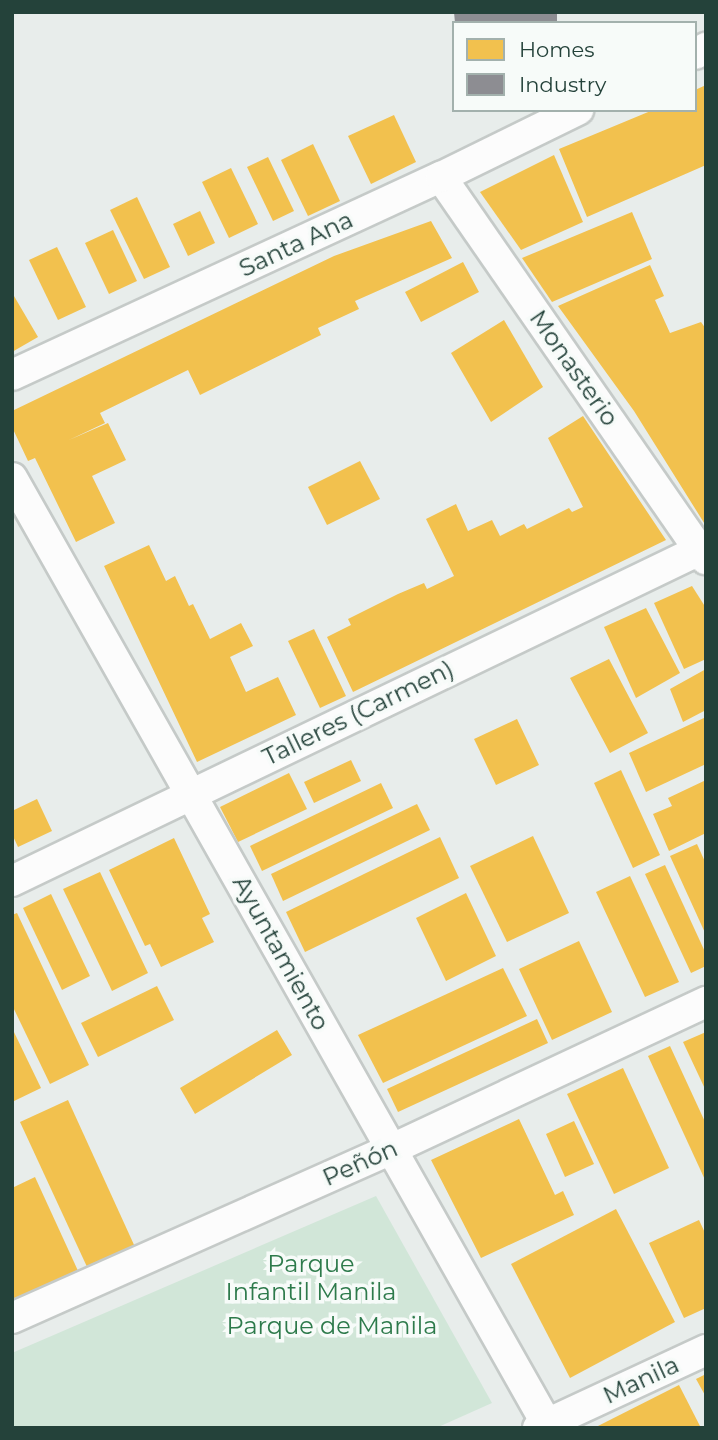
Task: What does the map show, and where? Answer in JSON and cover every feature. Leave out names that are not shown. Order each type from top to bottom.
[{"type":"street","name":"Santa Ana","points":[[12,375],[441,177],[574,112]]},
{"type":"street","name":"Monasterio","points":[[441,177],[704,552]]},
{"type":"street","name":"Ayuntamiento","points":[[12,478],[545,1426]]},
{"type":"street","name":"Talleres (Carmen)","points":[[12,881],[190,793],[704,552]]},
{"type":"street","name":"Peñón","points":[[12,1318],[391,1149],[706,1002]]},
{"type":"street","name":"Manila","points":[[545,1426],[706,1350]]},
{"type":"green space","name":"Parque de Manila","points":[[376,1196],[492,1403],[436,1428],[12,1428],[12,1353]]},
{"type":"building: Homes","points":[[706,85],[706,165],[587,217],[559,149],[648,112],[697,112],[697,89]]},
{"type":"building: Homes","points":[[394,115],[416,162],[371,184],[348,136]]},
{"type":"building: Homes","points":[[313,144],[340,201],[308,216],[281,160]]},
{"type":"building: Homes","points":[[554,155],[583,222],[521,250],[480,192]]},
{"type":"building: Homes","points":[[268,157],[294,211],[273,221],[247,167]]},
{"type":"building: Homes","points":[[231,168],[258,224],[229,238],[202,182]]},
{"type":"building: Homes","points":[[137,197],[170,267],[144,279],[110,210]]},
{"type":"building: Homes","points":[[200,211],[215,243],[188,256],[173,224]]},
{"type":"building: Homes","points":[[632,212],[652,259],[552,302],[522,258]]},
{"type":"building: Homes","points":[[431,221],[452,258],[355,301],[359,309],[318,328],[321,335],[200,395],[188,370],[100,413],[105,423],[69,440],[108,423],[126,460],[92,476],[115,523],[76,542],[35,458],[28,461],[12,427],[12,411],[334,256]]},
{"type":"building: Homes","points":[[113,230],[137,281],[109,294],[85,243]]},
{"type":"building: Homes","points":[[57,247],[86,307],[58,320],[29,260]]},
{"type":"building: Homes","points":[[463,262],[479,292],[421,322],[405,292]]},
{"type":"building: Homes","points":[[650,265],[664,296],[655,300],[670,333],[701,322],[706,329],[706,526],[634,411],[558,306]]},
{"type":"building: Homes","points":[[14,296],[38,337],[12,352],[12,297]]},
{"type":"building: Homes","points":[[504,320],[543,387],[491,422],[451,353]]},
{"type":"building: Homes","points":[[583,416],[666,540],[353,692],[327,637],[351,625],[348,619],[398,594],[424,583],[427,589],[454,576],[426,519],[456,504],[468,531],[492,520],[500,536],[524,524],[527,529],[569,508],[572,512],[583,507],[548,438]]},
{"type":"building: Homes","points":[[360,461],[380,499],[327,525],[308,487]]},
{"type":"building: Homes","points":[[149,545],[166,581],[175,576],[189,606],[193,604],[210,639],[241,623],[253,646],[230,657],[246,692],[278,677],[296,715],[197,762],[104,566]]},
{"type":"building: Homes","points":[[692,586],[706,608],[706,659],[684,669],[654,603]]},
{"type":"building: Homes","points":[[646,608],[680,673],[636,698],[604,627]]},
{"type":"building: Homes","points":[[314,629],[346,696],[320,708],[288,641]]},
{"type":"building: Homes","points":[[609,659],[648,733],[610,753],[570,678]]},
{"type":"building: Homes","points":[[706,669],[706,710],[683,722],[670,689]]},
{"type":"building: Homes","points":[[706,717],[706,764],[646,792],[629,753]]},
{"type":"building: Homes","points":[[517,719],[539,765],[496,785],[474,739]]},
{"type":"building: Homes","points":[[351,760],[361,781],[314,803],[304,782]]},
{"type":"building: Homes","points":[[621,770],[660,855],[633,868],[594,783]]},
{"type":"building: Homes","points":[[289,773],[307,809],[238,842],[220,807]]},
{"type":"building: Homes","points":[[706,780],[706,833],[669,851],[653,814],[672,806],[668,798]]},
{"type":"building: Homes","points":[[381,783],[393,808],[262,871],[250,846]]},
{"type":"building: Homes","points":[[37,799],[52,831],[18,847],[12,834],[12,811]]},
{"type":"building: Homes","points":[[417,804],[430,830],[283,901],[271,874]]},
{"type":"building: Homes","points":[[533,836],[569,913],[507,942],[470,866]]},
{"type":"building: Homes","points":[[440,837],[459,878],[305,952],[286,912]]},
{"type":"building: Homes","points":[[174,838],[210,914],[202,918],[214,942],[161,967],[150,944],[145,946],[109,870]]},
{"type":"building: Homes","points":[[697,844],[706,864],[706,935],[670,856]]},
{"type":"building: Homes","points":[[665,865],[706,954],[706,966],[691,973],[645,874]]},
{"type":"building: Homes","points":[[100,872],[148,973],[112,991],[63,889]]},
{"type":"building: Homes","points":[[630,876],[679,982],[645,997],[596,892]]},
{"type":"building: Homes","points":[[466,893],[496,956],[446,981],[416,918]]},
{"type":"building: Homes","points":[[51,894],[90,976],[62,990],[23,908]]},
{"type":"building: Homes","points":[[17,913],[89,1065],[50,1084],[12,1005],[12,915]]},
{"type":"building: Homes","points":[[579,941],[612,1012],[552,1040],[519,969]]},
{"type":"building: Homes","points":[[503,968],[527,1016],[383,1083],[358,1035]]},
{"type":"building: Homes","points":[[157,986],[174,1020],[98,1057],[81,1023]]},
{"type":"building: Homes","points":[[537,1019],[548,1043],[398,1112],[387,1089]]},
{"type":"building: Homes","points":[[12,1028],[41,1088],[12,1102]]},
{"type":"building: Homes","points":[[277,1030],[292,1055],[195,1114],[180,1088]]},
{"type":"building: Homes","points":[[706,1032],[706,1091],[683,1042]]},
{"type":"building: Homes","points":[[670,1046],[706,1124],[706,1182],[648,1056]]},
{"type":"building: Homes","points":[[623,1068],[669,1168],[614,1194],[567,1094]]},
{"type":"building: Homes","points":[[68,1100],[135,1247],[88,1269],[20,1122]]},
{"type":"building: Homes","points":[[519,1119],[555,1195],[563,1191],[574,1215],[481,1258],[431,1160]]},
{"type":"building: Homes","points":[[574,1121],[594,1164],[565,1177],[546,1134]]},
{"type":"building: Homes","points":[[35,1177],[79,1273],[12,1303],[12,1188]]},
{"type":"building: Homes","points":[[616,1209],[675,1322],[570,1378],[511,1264]]},
{"type":"building: Homes","points":[[699,1220],[706,1235],[706,1308],[684,1318],[649,1243]]},
{"type":"building: Homes","points":[[706,1374],[706,1397],[696,1379]]},
{"type":"building: Homes","points":[[679,1385],[701,1428],[594,1428]]},
{"type":"building: Industry","points":[[454,12],[557,12],[557,21],[455,21]]},
{"type":"park label","name":"Parque Infantil Manila","points":[[311,1278]]}]
